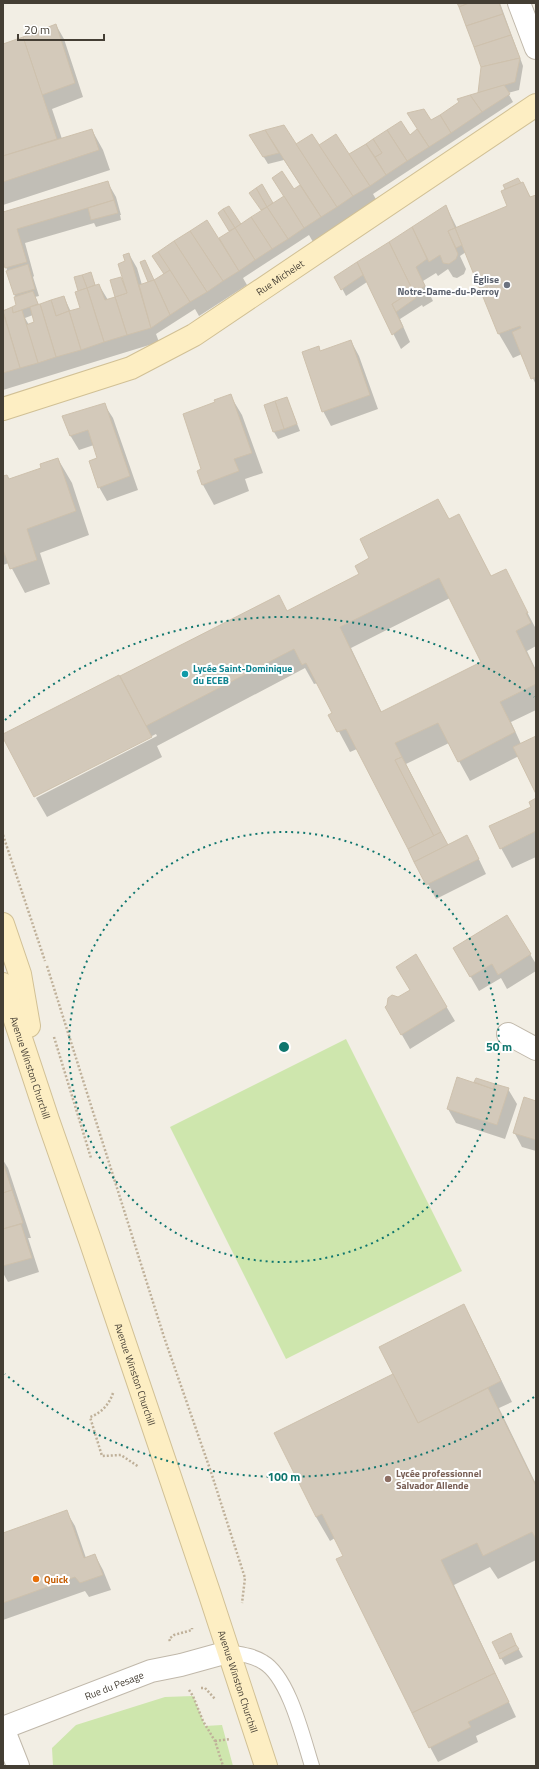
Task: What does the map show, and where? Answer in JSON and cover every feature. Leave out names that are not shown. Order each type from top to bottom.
[{"type":"main road","name":"Rue Michelet","points":[[3,409],[131,368],[194,335],[536,105]]},
{"type":"main road","points":[[3,924],[20,974],[42,1100]]},
{"type":"main road","name":"Avenue Winston Churchill","points":[[3,984],[210,1595],[266,1766]]},
{"type":"street","points":[[519,3],[536,48]]},
{"type":"street","points":[[508,1034],[536,1049]]},
{"type":"street","name":"Rue du Pesage","points":[[3,1728],[151,1671],[181,1665],[228,1652]]},
{"type":"street","points":[[3,1728],[18,1766]]},
{"type":"lane","points":[[228,1652],[250,1656],[264,1662],[278,1674],[292,1702],[312,1766]]},
{"type":"path","points":[[3,835],[33,921],[164,1338],[245,1578],[241,1607]]},
{"type":"path","points":[[90,1418],[102,1456]]},
{"type":"path","points":[[193,1688],[186,1687],[193,1696],[203,1721],[215,1741],[222,1766]]},
{"type":"path","points":[[199,1688],[205,1688],[221,1704]]},
{"type":"green space","points":[[346,1039],[462,1271],[286,1359],[170,1127]]},
{"type":"green space","points":[[193,1696],[205,1726],[222,1725],[233,1766],[53,1766],[52,1748],[76,1725],[165,1697]]},
{"type":"building","points":[[457,3],[469,3],[459,7]]},
{"type":"building","points":[[469,3],[499,3],[503,14],[466,26],[459,7]]},
{"type":"building","points":[[503,14],[511,35],[474,47],[466,26]]},
{"type":"building","points":[[56,24],[75,83],[42,95],[23,37]]},
{"type":"building","points":[[511,35],[520,58],[481,67],[474,47]]},
{"type":"building","points":[[23,37],[57,139],[3,156],[3,44]]},
{"type":"building","points":[[520,58],[515,82],[478,93],[481,67]]},
{"type":"building","points":[[504,85],[510,94],[482,112],[470,95]]},
{"type":"building","points":[[470,95],[482,112],[451,133],[440,115],[459,102],[457,99]]},
{"type":"building","points":[[424,109],[431,120],[440,115],[451,133],[429,147],[407,113]]},
{"type":"building","points":[[401,121],[410,135],[417,129],[429,147],[407,161],[387,130]]},
{"type":"building","points":[[284,125],[337,207],[321,217],[265,130]]},
{"type":"building","points":[[92,129],[99,150],[3,182],[3,156]]},
{"type":"building","points":[[265,130],[279,153],[263,157],[249,135]]},
{"type":"building","points":[[387,130],[407,161],[386,175],[375,157],[382,153],[373,139]]},
{"type":"building","points":[[312,134],[353,196],[337,207],[296,144]]},
{"type":"building","points":[[336,134],[370,186],[353,196],[319,145]]},
{"type":"building","points":[[373,139],[382,153],[375,157],[366,144]]},
{"type":"building","points":[[366,144],[386,175],[370,186],[349,154]]},
{"type":"building","points":[[282,171],[294,189],[300,185],[321,217],[304,228],[272,178]]},
{"type":"building","points":[[518,178],[521,183],[505,189],[503,185]]},
{"type":"building","points":[[108,181],[114,200],[17,229],[27,262],[5,268],[3,261],[3,212]]},
{"type":"building","name":"Église Notre-Dame-du-Perroy","points":[[523,182],[530,197],[536,195],[536,377],[531,379],[512,332],[521,328],[520,326],[498,334],[455,228],[507,206],[501,191]]},
{"type":"building","points":[[262,184],[273,203],[267,207],[256,188]]},
{"type":"building","points":[[256,188],[267,207],[261,210],[249,193]]},
{"type":"building","points":[[284,196],[304,228],[288,239],[267,207]]},
{"type":"building","points":[[114,200],[118,213],[91,220],[88,208]]},
{"type":"building","points":[[446,205],[455,228],[448,231],[458,254],[456,259],[449,264],[443,263],[440,255],[429,262],[412,227]]},
{"type":"building","points":[[229,206],[241,224],[235,228],[223,209]]},
{"type":"building","points":[[267,207],[288,239],[272,249],[251,217]]},
{"type":"building","points":[[223,209],[235,228],[229,231],[218,213]]},
{"type":"building","points":[[251,217],[272,249],[255,260],[235,228]]},
{"type":"building","points":[[207,220],[239,271],[223,281],[190,231]]},
{"type":"building","points":[[412,227],[427,259],[416,267],[425,286],[414,293],[389,242]]},
{"type":"building","points":[[235,228],[255,260],[239,271],[219,238]]},
{"type":"building","points":[[455,228],[462,245],[456,248],[448,231]]},
{"type":"building","points":[[190,231],[223,281],[207,292],[174,241]]},
{"type":"building","points":[[174,241],[207,292],[190,302],[158,252]]},
{"type":"building","points":[[389,242],[413,291],[392,304],[403,327],[392,335],[357,262]]},
{"type":"building","points":[[158,252],[170,270],[164,274],[152,256]]},
{"type":"building","points":[[129,253],[151,328],[127,335],[115,297],[127,293],[118,264],[125,261],[123,255]]},
{"type":"building","points":[[145,260],[154,280],[148,282],[140,262]]},
{"type":"building","points":[[357,262],[363,275],[341,290],[334,277]]},
{"type":"building","points":[[28,264],[35,289],[14,295],[6,271]]},
{"type":"building","points":[[170,270],[190,302],[170,315],[154,280]]},
{"type":"building","points":[[91,272],[95,285],[87,288],[82,275]]},
{"type":"building","points":[[82,275],[87,288],[78,291],[74,277]]},
{"type":"building","points":[[121,277],[127,293],[115,297],[110,280]]},
{"type":"building","points":[[154,280],[170,315],[151,328],[139,285]]},
{"type":"building","points":[[99,284],[105,300],[115,297],[127,335],[104,342],[87,288]]},
{"type":"building","points":[[87,288],[104,342],[81,350],[69,311],[80,308],[75,292]]},
{"type":"building","points":[[33,291],[38,304],[13,313],[12,307],[16,305],[14,297]]},
{"type":"building","points":[[413,291],[416,298],[396,312],[392,304]]},
{"type":"building","points":[[64,296],[69,311],[56,316],[51,300]]},
{"type":"building","points":[[51,300],[56,316],[69,311],[81,350],[56,357],[40,304]]},
{"type":"building","points":[[40,304],[56,357],[38,363],[26,325],[34,322],[30,307]]},
{"type":"building","points":[[12,307],[13,313],[22,310],[38,363],[20,368],[3,311]]},
{"type":"building","points":[[3,312],[20,368],[3,373]]},
{"type":"building","points":[[351,340],[370,395],[322,412],[302,352],[319,346],[320,351]]},
{"type":"building","points":[[231,394],[252,453],[234,459],[239,471],[202,485],[197,471],[201,469],[183,414],[215,402],[214,400]]},
{"type":"building","points":[[287,397],[297,424],[284,429],[275,401]]},
{"type":"building","points":[[275,401],[284,429],[273,432],[264,405]]},
{"type":"building","points":[[105,403],[130,476],[98,488],[89,461],[97,458],[88,430],[70,436],[62,416]]},
{"type":"building","points":[[58,458],[76,511],[27,529],[37,560],[10,569],[3,550],[3,476],[7,475],[9,479],[41,468],[40,464]]},
{"type":"building","name":"Lycée Saint-Dominique du ECEB","points":[[438,499],[449,519],[459,514],[491,576],[506,569],[528,613],[526,613],[531,623],[516,631],[536,672],[536,684],[500,702],[515,732],[458,762],[438,723],[395,743],[402,757],[395,760],[434,836],[408,849],[346,729],[337,732],[328,715],[332,713],[306,663],[302,665],[294,649],[146,726],[120,676],[279,595],[287,611],[359,574],[355,566],[369,558],[360,539]],"holes":[[[439,578],[481,662],[381,712],[340,627]]]},
{"type":"building","points":[[119,675],[152,737],[34,797],[3,738],[3,734]]},
{"type":"building","points":[[536,736],[536,794],[513,747]]},
{"type":"building","points":[[402,757],[441,832],[434,836],[395,760]]},
{"type":"building","points":[[536,798],[536,831],[500,849],[489,826],[531,807],[529,802]]},
{"type":"building","points":[[441,832],[448,845],[414,862],[408,849]]},
{"type":"building","points":[[467,835],[479,859],[426,885],[414,862]]},
{"type":"building","points":[[507,915],[531,954],[498,975],[492,964],[470,977],[453,948]]},
{"type":"building","points":[[416,954],[447,1007],[401,1035],[385,1007],[387,1005],[388,998],[392,995],[398,997],[410,990],[396,967]]},
{"type":"building","points":[[457,1077],[493,1089],[495,1084],[509,1088],[497,1125],[447,1109]]},
{"type":"building","points":[[476,1078],[495,1084],[493,1089],[474,1082]]},
{"type":"building","points":[[524,1097],[536,1101],[536,1140],[513,1133]]},
{"type":"building","points":[[3,1162],[12,1190],[3,1193]]},
{"type":"building","points":[[12,1190],[23,1223],[3,1229],[3,1193]]},
{"type":"building","points":[[21,1224],[32,1258],[3,1266],[3,1229]]},
{"type":"building","points":[[464,1304],[501,1381],[418,1423],[379,1347]]},
{"type":"building","points":[[393,1374],[418,1423],[488,1388],[536,1486],[536,1539],[532,1532],[483,1556],[477,1543],[441,1560],[495,1673],[412,1713],[336,1559],[343,1556],[322,1514],[316,1517],[274,1433]]},
{"type":"building","points":[[67,1510],[84,1558],[95,1554],[103,1575],[80,1583],[75,1577],[3,1603],[3,1533]]},
{"type":"building","points":[[511,1633],[516,1645],[498,1654],[492,1642]]},
{"type":"building","points":[[516,1645],[519,1649],[500,1659],[498,1654]]},
{"type":"building","points":[[495,1673],[509,1702],[468,1722],[471,1727],[429,1748],[412,1713]]},
{"type":"place","name":"Église Notre-Dame-du-Perroy","points":[[507,285]]},
{"type":"place","name":"Lycée Saint-Dominique du ECEB","points":[[185,674]]},
{"type":"place","name":"Lycée professionnel Salvador Allende","points":[[388,1479]]},
{"type":"place","name":"Quick","points":[[36,1579]]}]
